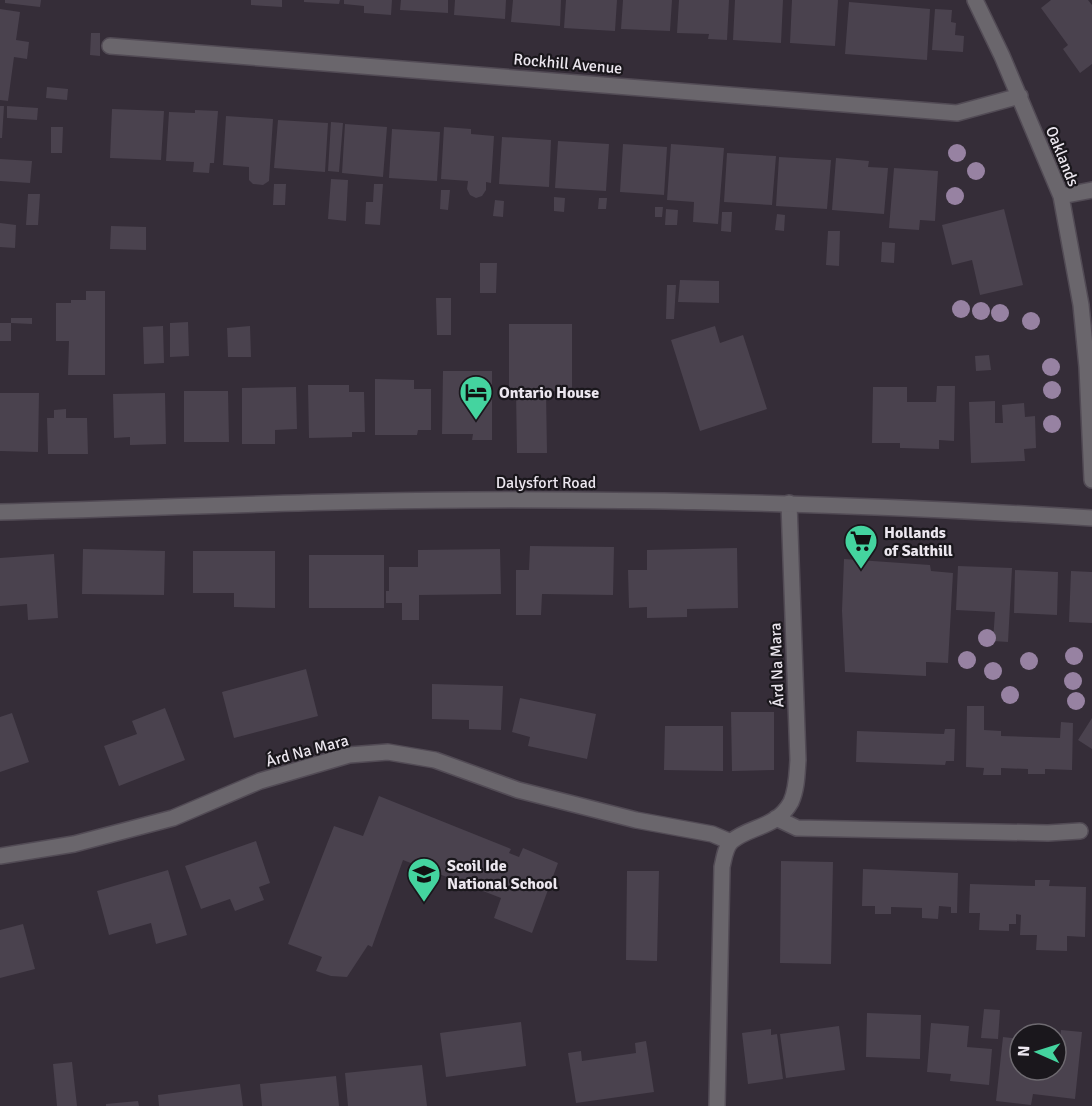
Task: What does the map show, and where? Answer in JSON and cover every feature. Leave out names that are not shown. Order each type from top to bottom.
[{"type":"street","name":"Oaklands","points":[[975,0],[1020,96],[1061,196],[1081,305],[1087,367],[1092,480]]},
{"type":"street","name":"Rockhill Avenue","points":[[110,46],[957,113],[1020,96]]},
{"type":"street","points":[[1061,196],[1092,190]]},
{"type":"street","name":"Dalysfort Road","points":[[0,512],[416,501],[565,500],[789,503],[1092,518]]},
{"type":"street","name":"Árd Na Mara","points":[[0,856],[74,844],[173,818],[270,777],[350,755],[388,752],[435,760],[519,790],[636,819],[711,834],[731,842],[776,818],[791,802],[796,787],[798,760],[789,503]]},
{"type":"street","points":[[776,818],[797,828],[1048,833],[1080,831]]},
{"type":"street","points":[[717,1106],[722,867],[724,854],[731,842]]},
{"type":"building","points":[[5,0],[41,0],[40,7],[5,3]]},
{"type":"building","points":[[251,0],[282,0],[282,7],[251,5]]},
{"type":"building","points":[[304,0],[340,0],[339,4],[304,2]]},
{"type":"building","points":[[344,0],[392,0],[391,15],[364,13],[364,6],[344,4]]},
{"type":"building","points":[[401,0],[448,0],[448,13],[400,10]]},
{"type":"building","points":[[455,0],[506,0],[505,19],[454,15]]},
{"type":"building","points":[[513,0],[561,0],[560,26],[511,22]]},
{"type":"building","points":[[566,0],[617,0],[615,31],[564,28]]},
{"type":"building","points":[[623,0],[672,0],[670,31],[621,29]]},
{"type":"building","points":[[679,0],[729,0],[727,40],[708,39],[709,34],[677,33]]},
{"type":"building","points":[[735,0],[783,0],[781,43],[733,40]]},
{"type":"building","points":[[792,0],[838,0],[835,46],[790,43]]},
{"type":"building","points":[[1051,0],[1088,0],[1092,5],[1092,64],[1080,73],[1063,49],[1068,45],[1041,8]]},
{"type":"building","points":[[849,2],[930,9],[927,60],[845,54]]},
{"type":"building","points":[[0,9],[20,12],[16,40],[29,42],[27,59],[14,57],[8,101],[0,100]]},
{"type":"building","points":[[935,9],[952,10],[951,22],[956,23],[955,35],[964,36],[963,52],[932,50]]},
{"type":"building","points":[[91,33],[100,33],[100,56],[90,55]]},
{"type":"building","points":[[47,87],[68,89],[67,100],[46,98]]},
{"type":"building","points":[[0,106],[4,106],[2,138],[0,138]]},
{"type":"building","points":[[7,106],[38,108],[37,120],[7,118]]},
{"type":"building","points":[[112,109],[164,111],[161,160],[110,158]]},
{"type":"building","points":[[195,110],[218,111],[214,163],[210,163],[209,173],[193,172],[194,162],[166,161],[169,112],[195,113]]},
{"type":"building","points":[[226,116],[273,119],[269,181],[263,185],[253,184],[249,180],[249,167],[223,165]]},
{"type":"building","points":[[278,120],[328,123],[325,172],[274,168]]},
{"type":"building","points":[[331,122],[343,123],[339,172],[328,171]]},
{"type":"building","points":[[345,124],[387,127],[383,177],[342,173]]},
{"type":"building","points":[[51,127],[63,127],[62,153],[51,153]]},
{"type":"building","points":[[444,127],[471,129],[471,134],[494,136],[491,183],[486,182],[486,190],[482,196],[476,198],[470,195],[467,189],[468,181],[441,179]]},
{"type":"building","points":[[392,129],[440,132],[437,181],[389,178]]},
{"type":"building","points":[[502,137],[551,140],[549,187],[499,184]]},
{"type":"building","points":[[558,141],[609,144],[606,191],[555,188]]},
{"type":"building","points":[[623,144],[667,147],[664,195],[620,192]]},
{"type":"building","points":[[671,144],[724,148],[718,224],[693,222],[694,202],[667,200]]},
{"type":"building","points":[[727,153],[776,156],[772,205],[724,202]]},
{"type":"building","points":[[779,157],[831,160],[827,209],[776,206]]},
{"type":"building","points":[[836,158],[869,161],[868,167],[888,168],[884,214],[832,210]]},
{"type":"building","points":[[0,159],[32,161],[30,183],[0,181]]},
{"type":"building","points":[[894,168],[938,171],[935,221],[920,220],[919,230],[889,228]]},
{"type":"building","points":[[331,179],[348,180],[346,221],[328,219]]},
{"type":"building","points":[[274,184],[286,184],[285,205],[273,205]]},
{"type":"building","points":[[374,184],[383,184],[380,225],[365,224],[366,202],[373,202]]},
{"type":"building","points":[[441,190],[450,190],[448,210],[440,209]]},
{"type":"building","points":[[28,194],[40,194],[38,225],[26,225]]},
{"type":"building","points":[[554,197],[565,198],[564,212],[554,211]]},
{"type":"building","points":[[599,198],[607,198],[606,209],[598,209]]},
{"type":"building","points":[[495,200],[504,201],[503,217],[493,216]]},
{"type":"building","points":[[655,207],[663,207],[662,217],[655,217]]},
{"type":"building","points":[[666,209],[678,210],[677,225],[665,225]]},
{"type":"building","points":[[1004,209],[1023,285],[980,295],[972,260],[952,265],[942,225]]},
{"type":"building","points":[[722,212],[732,212],[731,232],[721,231]]},
{"type":"building","points":[[777,214],[785,215],[784,231],[775,230]]},
{"type":"building","points":[[0,223],[16,225],[15,248],[0,247]]},
{"type":"building","points":[[111,226],[146,227],[146,250],[110,249]]},
{"type":"building","points":[[828,231],[840,231],[839,266],[826,265]]},
{"type":"building","points":[[882,242],[895,243],[894,263],[881,262]]},
{"type":"building","points":[[480,263],[497,263],[496,293],[480,293]]},
{"type":"building","points":[[680,280],[719,281],[719,303],[678,302]]},
{"type":"building","points":[[667,285],[676,285],[674,319],[666,319]]},
{"type":"building","points":[[86,291],[105,291],[105,375],[68,375],[69,341],[56,341],[56,303],[86,300]]},
{"type":"building","points":[[436,298],[451,298],[451,335],[437,335]]},
{"type":"building","points":[[11,318],[32,318],[32,324],[11,323]]},
{"type":"building","points":[[188,322],[189,356],[170,357],[170,323]]},
{"type":"building","points":[[0,323],[11,323],[11,341],[0,341]]},
{"type":"building","points":[[509,324],[572,324],[572,391],[546,391],[547,453],[517,453],[516,391],[509,392]]},
{"type":"building","points":[[163,326],[164,363],[144,364],[143,327]]},
{"type":"building","points":[[250,326],[251,357],[228,357],[227,328]]},
{"type":"building","points":[[715,326],[720,343],[743,335],[767,409],[700,431],[671,340]]},
{"type":"building","points":[[989,355],[991,370],[976,371],[975,356]]},
{"type":"building","points":[[443,371],[492,371],[492,440],[472,440],[473,434],[442,434]]},
{"type":"building","points":[[375,379],[414,380],[414,389],[431,389],[431,430],[418,430],[417,435],[375,435]]},
{"type":"building","points":[[308,385],[349,385],[349,392],[364,392],[365,432],[352,432],[352,437],[309,438]]},
{"type":"building","points":[[937,386],[955,386],[954,441],[939,440],[939,449],[900,448],[900,443],[872,443],[873,387],[907,387],[907,402],[936,402]]},
{"type":"building","points":[[296,387],[297,429],[275,430],[275,444],[242,444],[242,388]]},
{"type":"building","points":[[184,391],[228,391],[229,442],[184,442]]},
{"type":"building","points":[[0,393],[39,393],[38,452],[0,451]]},
{"type":"building","points":[[165,393],[166,444],[130,445],[130,437],[114,438],[113,394]]},
{"type":"building","points":[[995,401],[995,423],[1003,423],[1002,405],[1024,403],[1025,417],[1035,416],[1036,448],[1024,449],[1025,461],[971,463],[969,402]]},
{"type":"building","points":[[66,409],[66,418],[87,418],[88,454],[48,454],[47,418],[54,418],[54,410]]},
{"type":"building","points":[[530,546],[614,547],[613,595],[542,594],[541,615],[516,615],[516,570],[529,570]]},
{"type":"building","points":[[737,548],[738,608],[687,609],[687,617],[647,618],[647,607],[629,608],[628,570],[647,570],[647,550]]},
{"type":"building","points":[[83,549],[165,551],[164,595],[82,594]]},
{"type":"building","points":[[500,549],[501,594],[419,595],[419,620],[402,620],[402,603],[386,603],[386,591],[389,591],[389,567],[418,567],[418,550]]},
{"type":"building","points":[[193,551],[275,551],[275,608],[234,607],[234,593],[193,593]]},
{"type":"building","points":[[54,554],[58,618],[28,620],[27,604],[0,606],[0,558]]},
{"type":"building","points":[[309,555],[384,555],[384,608],[309,608]]},
{"type":"building","points":[[844,559],[930,565],[931,571],[953,573],[948,663],[926,662],[926,676],[845,672],[842,611]]},
{"type":"building","points":[[958,566],[1012,568],[1008,642],[993,641],[995,612],[956,610]]},
{"type":"building","points":[[1015,570],[1058,572],[1057,615],[1014,613]]},
{"type":"building","points":[[1071,571],[1092,572],[1092,623],[1069,622]]},
{"type":"building","points":[[306,669],[318,716],[234,738],[222,692]]},
{"type":"building","points":[[432,684],[503,686],[501,730],[469,729],[469,720],[432,719]]},
{"type":"building","points":[[520,698],[596,714],[587,759],[528,746],[530,737],[512,732]]},
{"type":"building","points":[[967,706],[984,706],[984,730],[1001,731],[1001,736],[1060,738],[1061,722],[1073,723],[1072,770],[1045,769],[1045,774],[1028,774],[1028,769],[1001,768],[1001,775],[983,775],[984,768],[966,767]]},
{"type":"building","points":[[165,708],[185,760],[119,786],[104,746],[137,734],[132,721]]},
{"type":"building","points":[[731,712],[774,712],[774,770],[732,771]]},
{"type":"building","points":[[12,713],[29,762],[0,772],[0,717]]},
{"type":"building","points":[[1092,718],[1092,749],[1078,740]]},
{"type":"building","points":[[665,726],[723,726],[723,771],[664,770]]},
{"type":"building","points":[[945,729],[955,729],[954,761],[946,761],[945,765],[856,762],[857,731],[944,734]]},
{"type":"building","points":[[379,796],[511,849],[509,853],[519,857],[523,848],[558,863],[532,933],[494,918],[501,898],[403,860],[372,947],[368,945],[347,977],[331,976],[316,971],[322,957],[288,944],[334,826],[363,836]]},
{"type":"building","points":[[256,841],[270,883],[259,887],[264,900],[235,911],[230,899],[201,909],[185,866]]},
{"type":"building","points":[[781,861],[833,862],[831,964],[780,963]]},
{"type":"building","points":[[863,869],[958,873],[957,913],[951,913],[951,907],[939,906],[938,919],[922,918],[922,908],[891,907],[891,914],[875,914],[875,906],[862,906]]},
{"type":"building","points":[[168,870],[187,935],[156,944],[151,923],[109,935],[97,891]]},
{"type":"building","points":[[627,871],[659,871],[657,961],[626,960]]},
{"type":"building","points":[[1035,880],[1050,880],[1049,886],[1086,887],[1085,937],[1067,936],[1067,951],[1036,950],[1037,935],[1020,935],[1021,915],[1016,914],[1016,924],[1009,924],[1009,931],[979,930],[980,913],[969,913],[970,884],[1035,886]]},
{"type":"building","points":[[23,924],[35,969],[0,978],[0,930]]},
{"type":"building","points":[[984,1009],[1000,1010],[998,1039],[981,1038]]},
{"type":"building","points":[[867,1013],[921,1015],[920,1059],[866,1057]]},
{"type":"building","points":[[521,1022],[526,1066],[446,1077],[440,1033]]},
{"type":"building","points":[[931,1023],[969,1026],[967,1047],[992,1049],[989,1085],[950,1081],[951,1074],[927,1072]]},
{"type":"building","points":[[839,1026],[845,1070],[786,1078],[780,1034]]},
{"type":"building","points":[[771,1029],[771,1035],[777,1034],[783,1079],[748,1084],[742,1033]]},
{"type":"building","points":[[1068,1031],[1082,1032],[1075,1099],[1033,1094],[1031,1105],[996,1101],[1003,1037],[1008,1038],[1008,1082],[1068,1082]]},
{"type":"building","points":[[646,1041],[654,1092],[576,1103],[568,1053],[581,1051],[582,1061],[636,1053],[635,1043]]},
{"type":"building","points":[[72,1062],[77,1106],[57,1106],[53,1064]]},
{"type":"building","points":[[422,1065],[427,1106],[348,1106],[345,1073]]},
{"type":"building","points":[[336,1076],[339,1106],[262,1106],[260,1084]]},
{"type":"building","points":[[240,1084],[243,1106],[159,1106],[158,1095]]},
{"type":"building","points":[[138,1101],[139,1106],[106,1106],[106,1104]]},
{"type":"place","name":"Ontario House","points":[[476,421]]},
{"type":"place","name":"Hollands of Salthill","points":[[861,570]]},
{"type":"place","name":"Scoil Ide National School","points":[[424,903]]}]
